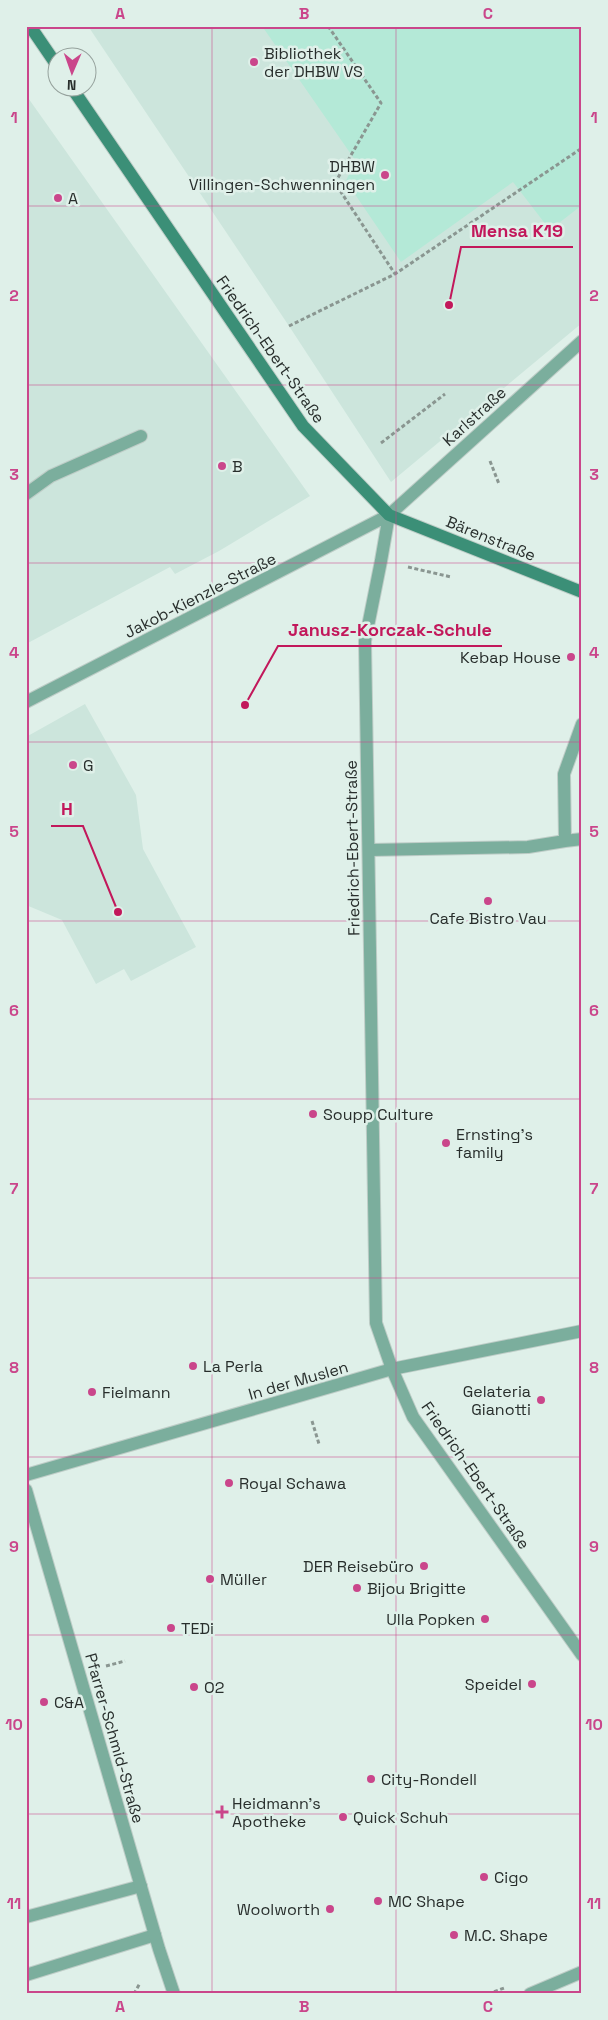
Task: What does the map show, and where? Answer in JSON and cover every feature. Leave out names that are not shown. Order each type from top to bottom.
[{"type":"main road","points":[[30,26],[48,52]]},
{"type":"main road","name":"Friedrich-Ebert-Straße","points":[[79,98],[302,426],[388,515]]},
{"type":"main road","name":"Bärenstraße","points":[[388,515],[582,592]]},
{"type":"street","name":"Karlstraße","points":[[388,515],[582,341]]},
{"type":"street","points":[[26,494],[51,476],[141,436]]},
{"type":"street","name":"Jakob-Kienzle-Straße","points":[[26,702],[388,515]]},
{"type":"street","name":"Friedrich-Ebert-Straße","points":[[388,515],[382,560],[365,641],[376,1323],[392,1369],[413,1417],[582,1655]]},
{"type":"street","points":[[565,841],[564,774],[582,724]]},
{"type":"street","points":[[369,850],[528,847],[582,839]]},
{"type":"street","name":"In der Muslen","points":[[26,1475],[392,1369],[582,1331]]},
{"type":"street","name":"Pfarrer-Schmid-Straße","points":[[26,1490],[155,1936],[174,1994]]},
{"type":"street","points":[[26,1917],[141,1886]]},
{"type":"street","points":[[26,1975],[155,1936]]},
{"type":"street","points":[[530,1994],[582,1972]]},
{"type":"path","points":[[328,26],[381,103],[335,183],[395,274]]},
{"type":"path","points":[[290,326],[395,274],[582,148]]},
{"type":"path","points":[[381,443],[445,394]]},
{"type":"path","points":[[488,457],[500,484]]},
{"type":"shaded area","name":"DHBW Villingen-Schwenningen","points":[[88,26],[582,26],[582,323],[391,482]]},
{"type":"shaded area","points":[[26,95],[310,496],[219,551],[175,574],[170,567],[26,644]]},
{"type":"shaded area","points":[[85,704],[136,795],[143,849],[196,947],[131,981],[124,969],[96,984],[62,920],[26,905],[26,737]]},
{"type":"green space","points":[[262,26],[582,26],[582,205],[550,230],[513,182],[401,262],[346,181],[355,160]]},
{"type":"place","name":"Bibliothek der DHBW VS","points":[[254,62]]},
{"type":"place","name":"DHBW Villingen-Schwenningen","points":[[385,175]]},
{"type":"place","name":"A","points":[[58,198]]},
{"type":"place","name":"Mensa K19","points":[[449,305]]},
{"type":"place","name":"B","points":[[222,466]]},
{"type":"place","name":"Kebap House","points":[[571,657]]},
{"type":"place","name":"Janusz-Korczak-Schule","points":[[245,705]]},
{"type":"place","name":"G","points":[[73,765]]},
{"type":"place","name":"Cafe Bistro Vau","points":[[488,901]]},
{"type":"place","name":"H","points":[[118,912]]},
{"type":"place","name":"Soupp Culture","points":[[313,1114]]},
{"type":"place","name":"Ernsting's family","points":[[446,1143]]},
{"type":"place","name":"La Perla","points":[[193,1366]]},
{"type":"place","name":"Fielmann","points":[[92,1392]]},
{"type":"place","name":"Gelateria Gianotti","points":[[541,1400]]},
{"type":"place","name":"Royal Schawa","points":[[229,1483]]},
{"type":"place","name":"DER Reisebüro","points":[[424,1566]]},
{"type":"place","name":"Müller","points":[[210,1579]]},
{"type":"place","name":"Bijou Brigitte","points":[[357,1588]]},
{"type":"place","name":"Ulla Popken","points":[[485,1619]]},
{"type":"place","name":"TEDi","points":[[171,1628]]},
{"type":"place","name":"Speidel","points":[[532,1684]]},
{"type":"place","name":"O2","points":[[194,1687]]},
{"type":"place","name":"C&A","points":[[44,1702]]},
{"type":"place","name":"City-Rondell","points":[[371,1779]]},
{"type":"place","name":"Heidmann's Apotheke","points":[[222,1812]]},
{"type":"place","name":"Quick Schuh","points":[[343,1817]]},
{"type":"place","name":"Cigo","points":[[484,1877]]},
{"type":"place","name":"MC Shape","points":[[378,1901]]},
{"type":"place","name":"Woolworth","points":[[330,1909]]},
{"type":"place","name":"M.C. Shape","points":[[454,1935]]}]
